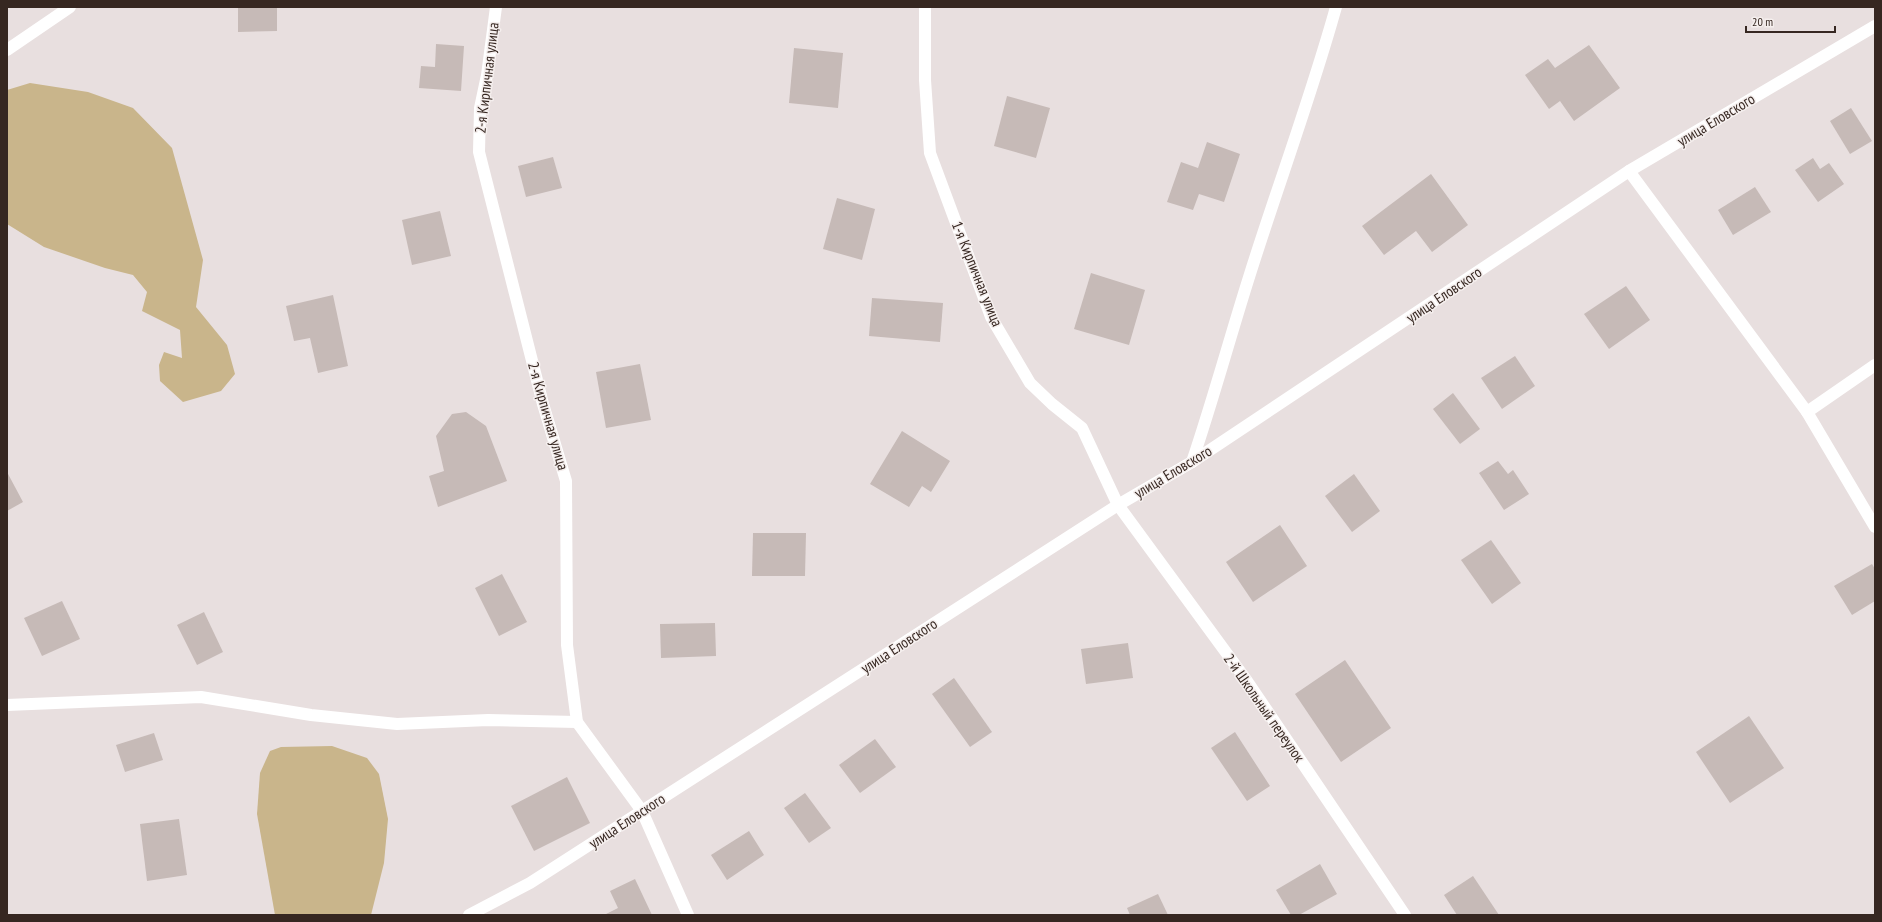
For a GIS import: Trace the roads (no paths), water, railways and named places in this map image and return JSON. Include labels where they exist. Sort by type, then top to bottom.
[{"type":"street","points":[[7,50],[70,7]]},
{"type":"street","name":"2-я Кирпичная улица","points":[[496,7],[487,75],[480,108],[479,152],[543,404],[566,481],[567,645],[577,722],[642,811],[688,915]]},
{"type":"street","name":"1-я Кирпичная улица","points":[[925,7],[925,80],[930,153],[991,317],[1030,383],[1052,404],[1082,428],[1118,505]]},
{"type":"street","points":[[1192,462],[1250,274],[1319,69],[1336,7]]},
{"type":"street","name":"улица Еловского","points":[[469,915],[530,883],[1118,505],[1192,462],[1629,171],[1875,26]]},
{"type":"street","points":[[1629,171],[1807,412],[1875,527]]},
{"type":"street","points":[[1807,412],[1875,365]]},
{"type":"street","name":"2-й Школьный переулок","points":[[1118,505],[1247,681],[1405,915]]},
{"type":"street","points":[[7,705],[201,697],[311,716],[397,724],[488,720],[577,722]]}]
